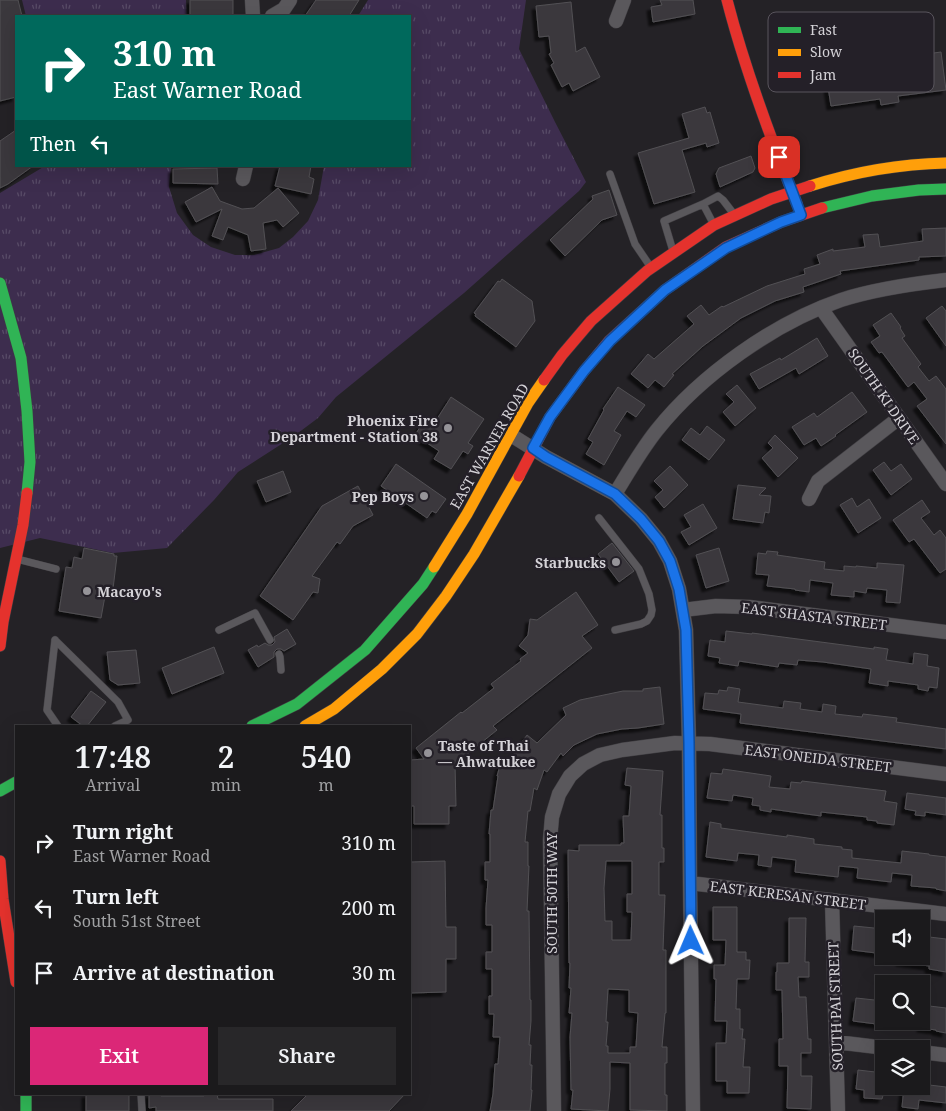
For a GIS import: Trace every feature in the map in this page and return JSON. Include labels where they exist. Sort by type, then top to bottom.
[{"type":"main road","points":[[727,0],[737,40],[752,86],[801,215]]},
{"type":"main road","name":"EAST WARNER ROAD","points":[[307,725],[334,709],[382,669],[417,634],[446,596],[450,567],[467,514],[528,403],[562,355],[591,322],[652,268],[714,225],[772,199],[813,185],[864,172],[915,164],[946,163]]},
{"type":"main road","name":"EAST WARNER ROAD","points":[[254,725],[297,704],[365,650],[423,584],[474,554],[523,469],[550,417],[584,371],[610,341],[665,290],[726,248],[781,222],[821,208],[872,196],[946,188]]},
{"type":"main road","points":[[0,283],[21,358],[30,462],[23,525],[0,646]]},
{"type":"main road","points":[[3,793],[15,783]]},
{"type":"main road","points":[[0,861],[3,899],[15,976]]},
{"type":"main road","points":[[26,1095],[26,1111]]},
{"type":"street","points":[[252,0],[253,15]]},
{"type":"street","points":[[274,15],[284,9],[290,0]]},
{"type":"street","points":[[616,21],[624,0]]},
{"type":"street","points":[[615,494],[657,430],[680,404],[741,352],[776,329],[821,308],[868,292],[946,280]]},
{"type":"street","name":"SOUTH KI DRIVE","points":[[821,308],[946,484]]},
{"type":"street","points":[[808,499],[818,481],[899,418]]},
{"type":"street","points":[[511,434],[546,457],[615,494],[641,519],[659,541],[670,561],[679,589],[686,630],[693,1111]]},
{"type":"street","name":"EAST SHASTA STREET","points":[[683,610],[716,606],[749,607],[946,632]]},
{"type":"street","name":"EAST ONEIDA STREET","points":[[689,743],[710,744],[946,774]]},
{"type":"street","name":"SOUTH 50TH WAY","points":[[554,1111],[550,840],[552,817],[559,794],[570,776],[582,764],[600,755],[622,750],[689,743]]},
{"type":"street","name":"EAST KERESAN STREET","points":[[690,882],[946,914]]},
{"type":"street","name":"SOUTH PAI STREET","points":[[832,900],[838,1111]]},
{"type":"street","points":[[836,1042],[875,1047]]},
{"type":"street","points":[[930,1053],[946,1055]]},
{"type":"lane","points":[[610,174],[635,244],[652,268]]},
{"type":"lane","points":[[674,253],[664,221],[718,196],[735,216]]},
{"type":"lane","points":[[703,204],[714,225]]},
{"type":"lane","points":[[598,518],[639,569],[649,594],[652,610],[652,615],[647,621],[615,630]]},
{"type":"lane","points":[[17,559],[56,569]]},
{"type":"lane","points":[[219,630],[255,613],[270,640]]},
{"type":"lane","points":[[57,725],[47,710],[55,640],[118,702],[128,720],[117,725]]},
{"type":"lane","points":[[279,654],[281,670]]},
{"type":"lane","points":[[141,1095],[142,1111]]},
{"type":"green space","points":[[22,0],[186,0],[187,15],[26,15]]},
{"type":"green space","points":[[368,0],[526,0],[519,49],[586,182],[579,191],[464,293],[336,397],[318,418],[238,472],[214,500],[167,548],[113,553],[40,538],[0,548],[0,193],[43,167],[171,167],[169,187],[177,213],[193,235],[211,247],[235,255],[254,255],[279,248],[308,221],[318,200],[324,167],[411,167],[411,15],[359,15]]},
{"type":"building","points":[[0,0],[18,0],[22,15],[15,15],[15,97],[0,101]]},
{"type":"building","points":[[190,0],[233,0],[233,15],[190,15]]},
{"type":"building","points":[[316,0],[359,0],[350,15],[306,15]]},
{"type":"building","points":[[660,0],[693,0],[695,14],[653,22],[651,7],[662,5]]},
{"type":"building","points":[[571,2],[576,52],[585,47],[600,77],[573,91],[569,83],[562,87],[551,65],[554,63],[549,54],[551,53],[549,36],[539,37],[536,6]]},
{"type":"building","points":[[941,52],[946,90],[934,92],[934,53]]},
{"type":"building","points":[[829,92],[930,92],[898,96],[899,102],[881,105],[880,99],[831,106]]},
{"type":"building","points":[[705,107],[707,113],[710,112],[719,143],[707,147],[706,143],[682,150],[695,192],[654,204],[638,153],[689,138],[682,114]]},
{"type":"building","points":[[15,131],[15,167],[32,167],[0,188],[0,141]]},
{"type":"building","points":[[751,156],[755,168],[753,172],[720,187],[716,174],[719,168]]},
{"type":"building","points":[[280,167],[311,167],[309,177],[314,179],[311,194],[275,186]]},
{"type":"building","points":[[217,168],[218,184],[173,183],[173,169]]},
{"type":"building","points":[[212,187],[220,201],[242,209],[254,208],[278,188],[299,213],[283,227],[277,220],[263,223],[266,249],[251,251],[248,235],[228,227],[223,240],[212,236],[222,209],[196,222],[185,202]]},
{"type":"building","points":[[609,190],[617,215],[602,220],[565,256],[550,240],[593,199],[592,196]]},
{"type":"building","points":[[946,228],[946,256],[919,257],[919,260],[840,271],[841,274],[803,287],[804,292],[775,301],[741,318],[703,346],[672,374],[674,375],[664,387],[655,380],[648,388],[631,374],[648,354],[654,359],[694,324],[687,316],[701,305],[709,315],[722,306],[767,286],[805,274],[804,269],[820,264],[817,255],[833,249],[833,251],[865,247],[863,235],[878,234],[880,247],[923,241],[922,229]]},
{"type":"building","points":[[502,279],[532,301],[535,321],[516,347],[475,316],[476,314],[474,313],[498,281],[500,282]]},
{"type":"building","points":[[942,306],[946,311],[946,346],[926,318]]},
{"type":"building","points":[[891,313],[905,336],[902,338],[921,364],[918,367],[929,381],[936,376],[946,389],[946,444],[917,406],[927,399],[914,382],[908,387],[882,352],[879,353],[871,342],[880,336],[873,325]]},
{"type":"building","points":[[817,338],[828,356],[799,374],[796,368],[759,389],[750,374],[780,358],[781,360]]},
{"type":"building","points":[[737,385],[756,408],[735,426],[723,412],[734,402],[726,394]]},
{"type":"building","points":[[618,387],[645,405],[636,417],[627,411],[614,431],[621,435],[604,465],[586,454],[593,442],[588,439],[603,409]]},
{"type":"building","points":[[852,392],[867,412],[821,446],[816,438],[804,445],[792,427],[814,413],[817,417]]},
{"type":"building","name":"Phoenix Fire Department - Station 38","points":[[451,397],[484,419],[468,443],[473,446],[468,454],[463,451],[451,469],[434,459],[439,451],[415,435],[427,416],[435,422]]},
{"type":"building","points":[[707,426],[725,440],[709,460],[682,440],[691,428],[700,435]]},
{"type":"building","points":[[775,435],[798,458],[778,477],[762,458],[773,448],[768,443]]},
{"type":"building","points":[[884,462],[891,471],[901,464],[912,479],[891,495],[873,470]]},
{"type":"building","points":[[396,464],[446,499],[436,513],[432,511],[427,518],[381,486]]},
{"type":"building","points":[[670,466],[688,485],[664,508],[655,497],[663,490],[654,481]]},
{"type":"building","points":[[283,471],[291,492],[266,502],[257,481]]},
{"type":"building","points":[[738,485],[766,488],[759,495],[771,496],[769,513],[765,512],[763,523],[733,519]]},
{"type":"building","points":[[358,486],[373,515],[353,526],[340,544],[337,542],[312,576],[320,579],[318,593],[313,592],[293,620],[260,596],[322,506]]},
{"type":"building","points":[[852,498],[857,507],[869,499],[881,518],[858,533],[840,505]]},
{"type":"building","points":[[922,500],[930,512],[921,518],[934,535],[940,530],[946,538],[946,569],[940,573],[914,539],[909,542],[893,520]]},
{"type":"building","points":[[703,504],[717,528],[689,545],[681,532],[691,527],[684,515]]},
{"type":"building","name":"Starbucks","points":[[612,543],[634,571],[619,582],[598,554]]},
{"type":"building","points":[[84,548],[117,556],[113,589],[105,596],[101,618],[59,611],[66,567],[72,568],[74,557],[82,559]]},
{"type":"building","points":[[719,548],[729,581],[706,588],[696,555]]},
{"type":"building","points":[[767,551],[778,552],[777,555],[825,562],[824,569],[844,571],[844,566],[877,568],[877,563],[904,565],[900,603],[886,602],[887,590],[867,588],[866,593],[854,591],[854,597],[831,595],[833,583],[810,580],[809,592],[767,586],[769,575],[756,574],[758,553],[766,554]]},
{"type":"building","points":[[576,592],[598,625],[582,636],[592,648],[493,726],[497,730],[455,764],[456,806],[449,806],[449,824],[414,824],[414,806],[411,806],[411,760],[424,759],[416,748],[494,688],[491,684],[521,661],[520,659],[528,653],[519,646],[528,635],[530,619],[537,620]]},
{"type":"building","points":[[287,629],[296,644],[284,651],[277,649],[274,652],[274,657],[258,667],[248,650],[265,643],[272,645],[275,642],[274,637]]},
{"type":"building","points":[[726,631],[874,649],[874,647],[888,649],[886,660],[913,664],[914,653],[928,655],[927,666],[939,668],[937,688],[929,687],[928,691],[918,689],[918,685],[888,681],[888,686],[869,683],[871,669],[823,662],[798,660],[797,665],[779,663],[778,667],[739,661],[738,666],[719,663],[720,658],[708,656],[710,640],[725,642]]},
{"type":"building","points":[[214,647],[224,673],[172,694],[162,668]]},
{"type":"building","points":[[136,650],[140,683],[118,685],[110,680],[107,652]]},
{"type":"building","points":[[660,687],[664,724],[597,734],[574,745],[563,756],[561,753],[547,772],[544,770],[537,790],[534,788],[530,811],[528,811],[525,842],[528,842],[529,866],[527,911],[529,911],[531,1021],[529,1045],[531,1045],[530,1065],[532,1065],[530,1111],[490,1111],[495,1064],[498,1064],[500,1037],[493,1037],[494,1014],[489,1014],[489,996],[492,996],[492,969],[486,969],[486,952],[492,952],[492,925],[486,925],[488,880],[485,880],[485,862],[490,862],[489,834],[491,810],[493,810],[497,776],[502,759],[509,761],[527,735],[537,743],[566,715],[563,708],[580,700],[623,691],[643,691],[643,689]]},
{"type":"building","points":[[728,687],[740,689],[738,702],[783,708],[784,701],[801,703],[800,709],[822,712],[823,704],[836,706],[835,714],[862,717],[863,714],[897,718],[896,722],[946,729],[946,749],[740,723],[741,714],[703,709],[705,693],[718,694],[719,690],[727,691]]},
{"type":"building","points":[[91,691],[106,702],[88,725],[82,725],[71,717]]},
{"type":"building","points":[[627,768],[663,771],[660,815],[662,815],[664,862],[659,862],[659,895],[665,895],[663,950],[666,950],[666,1013],[662,1047],[667,1047],[665,1095],[667,1095],[667,1111],[630,1110],[630,1063],[610,1062],[608,1111],[571,1109],[573,1090],[571,1090],[570,1037],[572,1013],[569,1013],[571,988],[569,988],[568,850],[579,851],[579,845],[621,845],[621,843],[624,843],[623,816],[629,816],[631,786],[625,785]],"holes":[[[606,861],[632,861],[632,894],[627,894],[627,912],[632,912],[631,940],[612,940],[612,921],[605,921],[604,888]],[[608,989],[629,990],[629,1012],[638,1013],[636,1047],[630,1047],[630,1053],[608,1053],[608,1046],[606,1046]]]},
{"type":"building","points":[[723,769],[771,776],[769,787],[790,789],[791,782],[801,783],[802,781],[886,791],[884,801],[897,803],[894,825],[877,823],[877,821],[867,820],[867,817],[821,812],[821,816],[771,809],[771,812],[760,810],[760,806],[752,805],[753,798],[733,795],[732,801],[707,798],[711,773],[722,774]]},
{"type":"building","points":[[907,793],[946,798],[946,815],[925,812],[925,816],[915,815],[916,811],[905,809]]},
{"type":"building","points":[[710,822],[721,824],[721,828],[814,839],[814,844],[852,850],[852,858],[901,863],[902,851],[946,857],[946,891],[936,888],[911,886],[912,875],[892,873],[891,882],[857,878],[858,868],[839,866],[838,877],[795,872],[796,860],[772,857],[771,867],[758,865],[759,855],[738,853],[737,861],[706,857]]},
{"type":"building","points":[[445,861],[446,927],[456,927],[456,959],[446,959],[446,992],[411,993],[411,862]]},
{"type":"building","points":[[713,907],[737,907],[737,952],[746,952],[746,960],[750,960],[749,979],[737,979],[736,1009],[740,1009],[740,1029],[743,1029],[742,1039],[745,1039],[743,1067],[750,1067],[749,1093],[727,1093],[727,1081],[716,1081],[716,1043],[726,1043],[727,1021],[715,1021],[716,979],[714,979],[714,965],[725,965],[726,940],[713,940]]},
{"type":"building","points":[[789,918],[806,918],[805,962],[809,962],[809,977],[798,977],[799,997],[806,997],[808,1039],[811,1039],[811,1053],[801,1053],[801,1076],[812,1076],[811,1109],[787,1108],[788,1066],[779,1066],[779,1039],[783,1039],[782,990],[776,990],[776,972],[777,963],[789,963]]},
{"type":"building","points":[[854,926],[875,928],[875,953],[852,950]]},
{"type":"building","points":[[930,937],[946,939],[946,972],[929,969],[929,966],[922,965],[930,965]]},
{"type":"building","points":[[856,998],[875,1000],[875,1024],[853,1021]]},
{"type":"building","points":[[930,1006],[946,1008],[946,1033],[930,1029]]},
{"type":"building","points":[[858,1070],[875,1072],[875,1095],[883,1095],[882,1099],[864,1098],[864,1090],[856,1089]]},
{"type":"building","points":[[930,1085],[946,1087],[946,1103],[919,1100],[918,1109],[902,1107],[903,1095],[930,1095]]},
{"type":"building","points":[[86,1095],[129,1095],[129,1111],[86,1111]]},
{"type":"building","points":[[149,1095],[217,1095],[218,1099],[273,1099],[273,1111],[156,1111],[156,1107],[149,1108]]},
{"type":"building","points":[[307,1095],[404,1095],[389,1111],[291,1111]]},
{"type":"traffic: fast","points":[[822,208],[872,196],[919,190],[946,189]]},
{"type":"traffic: fast","points":[[0,283],[21,358],[30,462],[27,493]]},
{"type":"traffic: fast","points":[[254,725],[297,704],[365,650],[423,584],[434,567]]},
{"type":"traffic: fast","points":[[0,791],[15,783]]},
{"type":"traffic: fast","points":[[26,1095],[26,1111]]},
{"type":"traffic: slow","points":[[810,186],[877,170],[946,163]]},
{"type":"traffic: slow","points":[[434,567],[467,514],[528,403],[544,380]]},
{"type":"traffic: slow","points":[[307,725],[334,709],[382,669],[417,634],[446,596],[474,554],[519,476]]},
{"type":"traffic: jam","points":[[727,0],[759,103],[797,204]]},
{"type":"traffic: jam","points":[[544,380],[591,321],[647,271],[714,225],[771,199],[810,186]]},
{"type":"traffic: jam","points":[[519,476],[550,417],[584,371],[609,341],[665,290],[726,247],[781,222],[822,208]]},
{"type":"traffic: jam","points":[[0,646],[3,622],[23,525],[27,493]]},
{"type":"traffic: jam","points":[[0,861],[3,899],[15,976]]},
{"type":"place","name":"Phoenix Fire Department - Station 38","points":[[448,428]]},
{"type":"place","name":"Pep Boys","points":[[424,496]]},
{"type":"place","name":"Starbucks","points":[[616,562]]},
{"type":"place","name":"Macayo's","points":[[87,591]]},
{"type":"place","name":"Taste of Thai — Ahwatukee","points":[[428,753]]},
{"type":"route","points":[[691,941],[686,630],[679,589],[670,561],[659,541],[641,519],[615,494],[533,448],[550,417],[584,371],[610,341],[665,290],[726,248],[781,222],[801,215],[779,157]]}]
